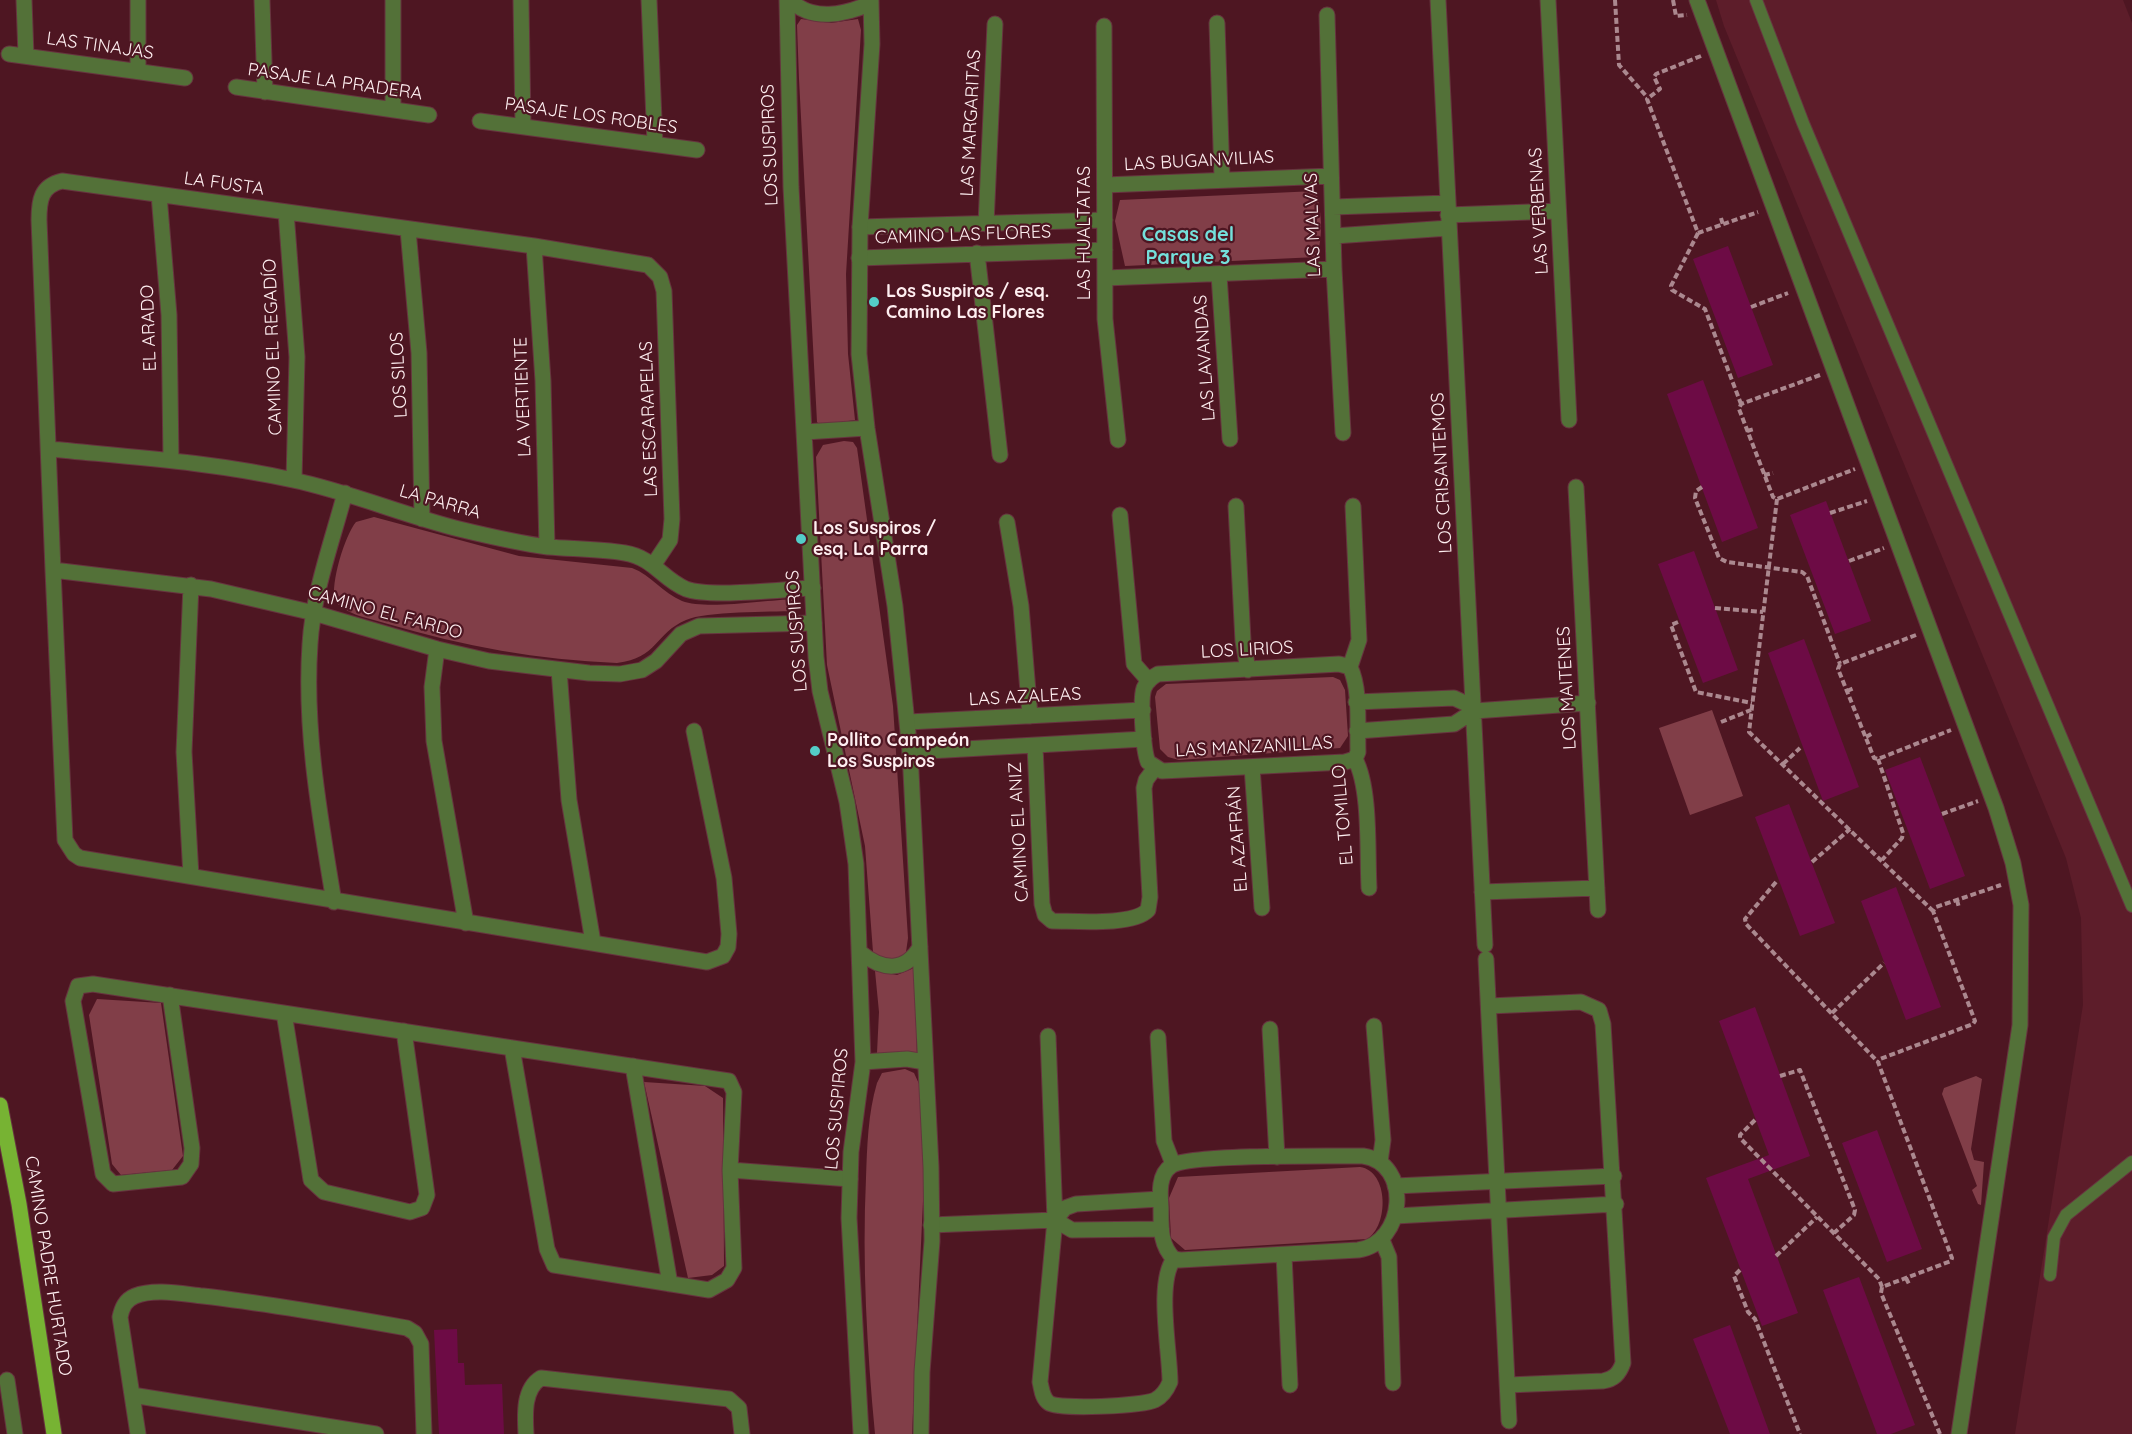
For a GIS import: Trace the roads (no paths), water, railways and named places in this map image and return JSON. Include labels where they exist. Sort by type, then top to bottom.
[{"type":"main road","name":"CAMINO PADRE HURTADO","points":[[0,1105],[20,1203],[54,1434]]},
{"type":"street","points":[[24,0],[26,56]]},
{"type":"street","points":[[138,0],[138,71]]},
{"type":"street","points":[[262,0],[265,92]]},
{"type":"street","points":[[393,0],[393,110]]},
{"type":"street","points":[[520,0],[523,126]]},
{"type":"street","points":[[649,0],[655,144]]},
{"type":"street","points":[[788,0],[804,10],[820,14],[848,12],[871,2],[871,51],[859,258],[860,354],[867,428],[895,606],[910,752],[931,1224],[921,1434]]},
{"type":"street","name":"LOS SUSPIROS","points":[[788,0],[791,176],[814,623],[820,691],[852,825],[861,952],[863,1062],[849,1179],[849,1218],[861,1434]]},
{"type":"street","name":"LOS CRISANTEMOS","points":[[1438,0],[1509,1421]]},
{"type":"street","name":"LAS VERBENAS","points":[[1548,0],[1569,420]]},
{"type":"street","points":[[1697,0],[1996,808],[2018,885],[2022,928],[2020,1024],[1959,1434]]},
{"type":"street","name":"LAS MALVAS","points":[[1327,15],[1334,269],[1343,433]]},
{"type":"street","points":[[1217,23],[1222,179]]},
{"type":"street","name":"LAS MARGARITAS","points":[[986,224],[995,24]]},
{"type":"street","name":"LAS HUALTATAS","points":[[1104,26],[1105,319],[1118,440]]},
{"type":"street","name":"LAS TINAJAS","points":[[9,54],[185,78]]},
{"type":"street","name":"PASAJE LA PRADERA","points":[[236,87],[429,115]]},
{"type":"street","name":"PASAJE LOS ROBLES","points":[[480,121],[697,150]]},
{"type":"street","name":"LAS BUGANVILIAS","points":[[1105,186],[1222,179],[1331,176]]},
{"type":"street","name":"LA FUSTA","points":[[50,449],[39,207],[43,192],[48,186],[62,181],[641,262],[656,270]]},
{"type":"street","name":"EL ARADO","points":[[159,195],[170,315],[171,460]]},
{"type":"street","points":[[1333,207],[1448,215],[1558,212]]},
{"type":"street","name":"CAMINO EL REGADÍO","points":[[286,212],[297,357],[294,480]]},
{"type":"street","points":[[1334,236],[1448,215]]},
{"type":"street","name":"CAMINO LAS FLORES","points":[[860,227],[1105,220]]},
{"type":"street","name":"LOS SILOS","points":[[408,230],[418,353],[422,519]]},
{"type":"street","name":"LA VERTIENTE","points":[[534,246],[544,391],[547,547]]},
{"type":"street","name":"CAMINO LAS FLORES","points":[[859,258],[1105,250]]},
{"type":"street","points":[[977,253],[1000,455]]},
{"type":"street","points":[[1105,278],[1334,269]]},
{"type":"street","name":"LAS ESCARAPELAS","points":[[654,564],[670,540],[672,519],[664,291],[656,270]]},
{"type":"street","name":"LAS LAVANDAS","points":[[1219,275],[1230,439]]},
{"type":"street","points":[[805,432],[867,428]]},
{"type":"street","points":[[50,449],[65,840],[74,854],[80,858],[334,902],[707,962],[723,956],[728,947],[729,934],[724,878],[694,730]]},
{"type":"street","name":"LA PARRA","points":[[50,449],[171,460],[294,480],[345,493],[422,519],[547,547],[625,553],[654,564],[676,584],[698,592],[813,588]]},
{"type":"street","name":"LOS MAITENES","points":[[1576,486],[1598,910]]},
{"type":"street","points":[[334,902],[319,810],[310,714],[310,642],[314,613],[345,493]]},
{"type":"street","points":[[1236,506],[1243,641],[1248,670]]},
{"type":"street","points":[[1350,667],[1359,640],[1353,506]]},
{"type":"street","points":[[1120,515],[1134,664],[1149,681],[1143,692],[1146,758],[1155,768]]},
{"type":"street","points":[[1007,522],[1021,606],[1030,716]]},
{"type":"street","name":"CAMINO EL FARDO","points":[[53,570],[191,585],[314,613],[437,649],[489,660],[559,670],[620,674],[642,670],[650,666],[681,634],[699,626],[814,623]]},
{"type":"street","points":[[191,585],[184,752],[191,876]]},
{"type":"street","points":[[437,649],[432,687],[434,741],[466,923]]},
{"type":"street","name":"LOS LIRIOS","points":[[1149,681],[1163,673],[1339,664],[1350,667]]},
{"type":"street","name":"EL TOMILLO","points":[[1350,667],[1354,675],[1356,702],[1358,752],[1355,759],[1361,770],[1364,790],[1369,888]]},
{"type":"street","points":[[559,670],[568,800],[593,942]]},
{"type":"street","points":[[1356,702],[1455,698],[1467,704],[1474,711]]},
{"type":"street","points":[[1357,731],[1454,724],[1474,711],[1588,703]]},
{"type":"street","name":"LAS AZALEAS","points":[[908,722],[1143,710]]},
{"type":"street","points":[[910,752],[1144,739]]},
{"type":"street","name":"CAMINO EL ANIZ","points":[[1035,746],[1045,915],[1052,921],[1127,920],[1140,916],[1148,910],[1150,897],[1144,788],[1146,780],[1155,768]]},
{"type":"street","name":"LAS MANZANILLAS","points":[[1155,768],[1167,771],[1346,762],[1355,759]]},
{"type":"street","name":"EL AZAFRÁN","points":[[1252,767],[1262,908]]},
{"type":"street","points":[[1482,892],[1597,888]]},
{"type":"street","points":[[861,952],[875,964],[894,967],[910,961],[920,947]]},
{"type":"street","points":[[170,995],[192,1148],[190,1164],[182,1177],[113,1184],[104,1174],[101,1162],[74,1001],[78,986],[93,984],[170,995],[729,1081],[734,1092],[730,1170],[734,1268],[727,1280],[709,1290],[554,1265],[547,1249],[512,1048]]},
{"type":"street","points":[[1489,1006],[1581,1002],[1599,1010],[1603,1024],[1616,1204],[1623,1363],[1620,1371],[1610,1379],[1603,1381],[1508,1385]]},
{"type":"street","points":[[284,1013],[311,1180],[324,1192],[410,1212],[422,1208],[427,1195],[404,1031]]},
{"type":"street","points":[[1374,1026],[1383,1140],[1380,1162]]},
{"type":"street","points":[[1270,1029],[1277,1157]]},
{"type":"street","points":[[1048,1036],[1055,1220],[1040,1382],[1045,1399],[1054,1406],[1150,1402],[1167,1389],[1170,1370],[1166,1284],[1170,1265],[1174,1259]]},
{"type":"street","points":[[1158,1037],[1164,1141],[1173,1164]]},
{"type":"street","points":[[863,1062],[907,1059],[925,1062]]},
{"type":"street","points":[[633,1066],[670,1284]]},
{"type":"street","points":[[1363,1156],[1380,1162],[1389,1172],[1395,1186],[1395,1216],[1392,1226],[1382,1240],[1369,1249],[1174,1259],[1165,1248],[1161,1229],[1160,1199],[1161,1181],[1165,1171],[1173,1164],[1188,1161],[1277,1157],[1363,1156]]},
{"type":"street","points":[[730,1170],[849,1179]]},
{"type":"street","points":[[1395,1186],[1614,1176]]},
{"type":"street","points":[[1055,1220],[1065,1208],[1076,1204],[1160,1199]]},
{"type":"street","points":[[1395,1216],[1616,1204]]},
{"type":"street","points":[[931,1224],[1055,1220],[1072,1230],[1161,1229]]},
{"type":"street","points":[[1382,1240],[1389,1257],[1393,1383]]},
{"type":"street","points":[[1284,1255],[1290,1385]]},
{"type":"street","points":[[138,1434],[120,1317],[122,1307],[129,1299],[147,1294],[180,1294],[246,1301],[407,1328],[415,1333],[421,1344],[424,1434]]},
{"type":"street","points":[[526,1434],[526,1408],[531,1388],[541,1378],[552,1378],[600,1386],[729,1399],[740,1408],[742,1434]]},
{"type":"street","points":[[7,1380],[15,1434]]},
{"type":"street","points":[[132,1395],[376,1434]]},
{"type":"lane","points":[[1756,0],[1795,103],[2132,906]]},
{"type":"lane","points":[[2050,1275],[2055,1237],[2066,1215],[2132,1162]]},
{"type":"place","name":"Los Suspiros / esq. Camino Las Flores","points":[[874,302]]},
{"type":"place","name":"Los Suspiros / esq. La Parra","points":[[801,539]]},
{"type":"place","name":"Pollito Campeón Los Suspiros","points":[[815,751]]},
{"type":"district","name":"Casas del Parque 3","points":[[1188,246]]}]
